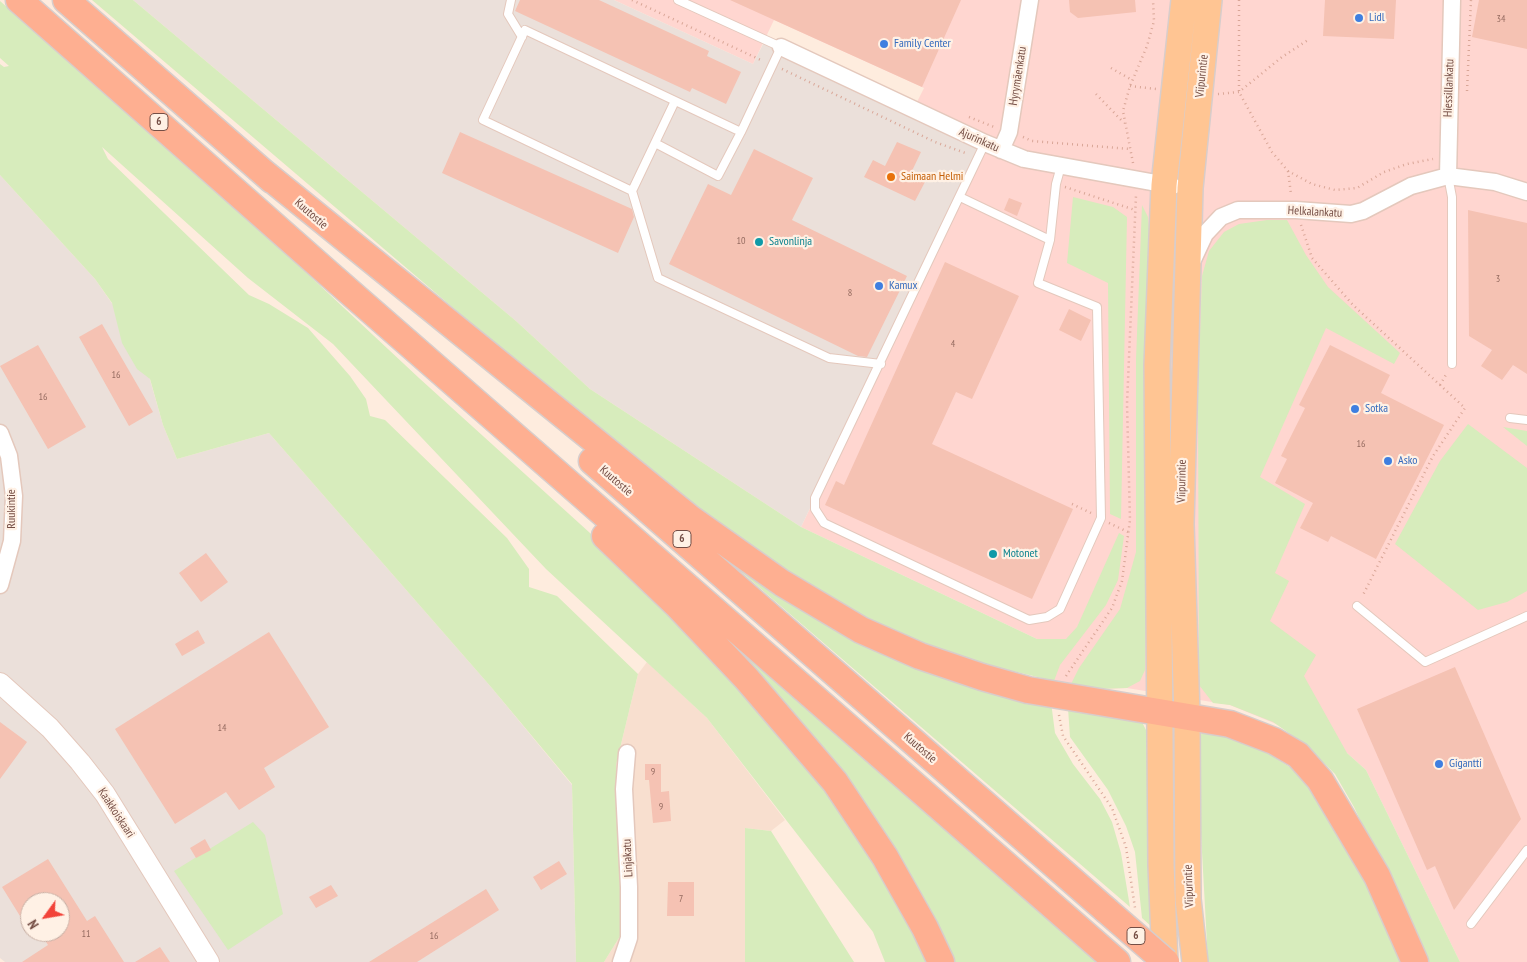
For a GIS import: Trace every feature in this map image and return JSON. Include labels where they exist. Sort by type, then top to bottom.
[{"type":"highway","name":"6","points":[[19,0],[329,274],[1114,959]]},
{"type":"highway","name":"Kuutostie","points":[[66,0],[1166,962]]},
{"type":"highway","points":[[258,168],[690,518],[782,583],[862,630],[928,659],[1028,690],[1158,710],[1230,724],[1274,741],[1298,755],[1320,780],[1377,876],[1416,962]]},
{"type":"highway","points":[[329,274],[677,605],[746,678],[835,782],[885,857],[925,928],[941,962]]},
{"type":"main road","name":"Viipurintie","points":[[1166,962],[1161,865],[1158,710],[1156,366],[1164,185],[1184,0]]},
{"type":"main road","name":"Viipurintie","points":[[1195,962],[1188,899],[1187,716],[1181,524],[1190,188],[1209,0]]},
{"type":"street","name":"Hyrymäenkatu","points":[[1001,150],[1009,132],[1030,0]]},
{"type":"street","name":"Hiessillankatu","points":[[1448,176],[1452,0]]},
{"type":"street","name":"Ajurinkatu","points":[[781,48],[985,143],[1024,159],[1136,178],[1164,185],[1190,188]]},
{"type":"street","name":"Helkalankatu","points":[[1187,274],[1205,234],[1221,218],[1238,210],[1296,210],[1351,214],[1363,211],[1411,186],[1448,176],[1495,182],[1527,192]]},
{"type":"street","name":"Ruukintie","points":[[0,432],[9,456],[14,496],[12,541],[0,585]]},
{"type":"street","name":"Kaakkoiskaari","points":[[0,683],[50,728],[105,794],[209,962]]},
{"type":"street","name":"Linjakatu","points":[[621,962],[629,938],[629,887],[624,789],[627,753]]},
{"type":"lane","points":[[511,0],[508,14],[522,37]]},
{"type":"lane","points":[[655,143],[718,176],[781,48],[678,0]]},
{"type":"lane","points":[[632,191],[483,120],[525,30],[740,132]]},
{"type":"lane","points":[[675,101],[632,191],[658,278],[829,358],[881,364]]},
{"type":"lane","points":[[985,143],[881,364],[815,498],[814,509],[824,523],[1029,620],[1047,617],[1060,610],[1102,518],[1097,307],[1038,284],[1050,240],[1056,184],[1061,166]]},
{"type":"lane","points":[[1448,176],[1452,197],[1452,364]]},
{"type":"lane","points":[[960,198],[1050,240]]},
{"type":"lane","points":[[1510,418],[1527,420]]},
{"type":"lane","points":[[1358,606],[1425,662],[1527,616]]},
{"type":"lane","points":[[1471,924],[1527,850]]},
{"type":"path","points":[[1064,679],[1112,608],[1122,581],[1130,520],[1127,404],[1136,178],[1123,111],[1132,80],[1154,21],[1153,0]]},
{"type":"path","points":[[1238,0],[1239,92],[1272,152],[1288,171],[1312,184],[1335,190],[1357,188],[1384,172],[1407,164],[1438,158],[1447,159]]},
{"type":"path","points":[[1467,93],[1471,0]]},
{"type":"path","points":[[1212,94],[1239,92],[1282,57],[1308,40]]},
{"type":"path","points":[[1111,68],[1132,80]]},
{"type":"path","points":[[1130,86],[1156,89]]},
{"type":"path","points":[[1096,94],[1125,124]]},
{"type":"path","points":[[961,113],[1032,141],[1130,149]]},
{"type":"path","points":[[1288,171],[1296,210],[1312,258],[1353,305],[1465,408],[1433,456],[1358,606]]},
{"type":"path","points":[[1058,710],[1063,736],[1112,808],[1126,847],[1135,909]]},
{"type":"shaded area","points":[[133,0],[614,0],[753,64],[765,40],[985,143],[801,527],[590,389],[516,321]]},
{"type":"shaded area","points":[[614,0],[1527,0],[1527,962],[1460,962],[1366,770],[1347,753],[1230,705],[1127,688],[1099,689],[1054,681],[1037,639],[801,527],[815,498],[913,110],[924,88],[774,20],[753,64]]},
{"type":"shaded area","points":[[0,175],[95,279],[120,315],[144,359],[163,425],[177,459],[269,433],[491,687],[572,785],[576,962],[5,962],[0,958]]},
{"type":"shaded area","points":[[647,662],[707,718],[785,820],[771,831],[745,828],[807,962],[604,962],[622,933],[616,765],[638,674]]},
{"type":"green space","points":[[92,0],[133,0],[516,321],[590,389],[801,527],[1037,639],[1066,639],[1077,627],[1119,533],[1124,536],[1118,580],[1106,605],[1060,665],[1054,681],[959,658],[888,631],[836,602],[750,548],[620,450]]},
{"type":"green space","points":[[0,1],[267,236],[419,378],[590,533],[706,652],[837,803],[882,870],[928,962],[885,962],[873,932],[707,718],[546,569],[333,344],[248,278],[102,147],[108,159],[249,295],[269,304],[308,328],[350,376],[366,399],[370,416],[385,420],[507,538],[529,569],[529,587],[557,596],[638,674],[616,765],[622,933],[604,962],[576,962],[572,784],[491,687],[269,433],[177,459],[163,425],[150,379],[137,369],[122,343],[112,303],[95,279],[0,175],[0,64],[4,67],[9,66],[0,58]]},
{"type":"green space","points":[[1073,197],[1113,207],[1127,217],[1121,519],[1110,514],[1108,283],[1067,263]]},
{"type":"green space","points":[[1142,205],[1148,217],[1150,240],[1145,670],[1140,681],[1127,688],[1099,689],[1071,684],[1079,668],[1120,609],[1136,552],[1136,359]]},
{"type":"green space","points":[[1267,220],[1287,220],[1306,255],[1328,287],[1400,353],[1394,364],[1326,328],[1260,477],[1305,504],[1275,573],[1289,581],[1270,621],[1316,655],[1304,676],[1347,753],[1366,770],[1460,962],[1428,962],[1354,807],[1335,774],[1306,745],[1273,722],[1230,705],[1213,703],[1199,685],[1198,395],[1202,276],[1209,251],[1224,232],[1239,224]]},
{"type":"green space","points":[[1468,424],[1527,468],[1527,591],[1507,602],[1478,610],[1395,544],[1440,461]]},
{"type":"green space","points":[[1503,427],[1527,431],[1527,446]]},
{"type":"green space","points":[[718,552],[768,585],[1051,702],[1055,733],[1073,764],[1100,799],[1112,822],[1121,853],[1130,907]]},
{"type":"green space","points":[[704,618],[1097,962],[953,962]]},
{"type":"green space","points":[[1068,708],[1129,716],[1143,724],[1146,730],[1152,927],[1142,918],[1135,852],[1126,826],[1108,790],[1070,737]]},
{"type":"green space","points":[[1204,730],[1245,739],[1293,769],[1316,793],[1363,871],[1406,962],[1208,962],[1196,742]]},
{"type":"green space","points":[[253,822],[265,835],[283,914],[228,950],[174,871]]},
{"type":"green space","points":[[745,828],[771,831],[854,962],[745,962]]},
{"type":"building","points":[[520,0],[599,0],[709,51],[707,56],[741,72],[726,104],[692,88],[690,92],[515,11]]},
{"type":"building","name":"Family Center","points":[[730,0],[961,0],[922,87]]},
{"type":"building","points":[[1069,0],[1135,0],[1136,12],[1078,18],[1070,12]]},
{"type":"building","name":"Lidl","points":[[1325,0],[1396,0],[1394,39],[1323,36]]},
{"type":"building","points":[[1479,0],[1527,0],[1527,49],[1472,37]]},
{"type":"building","points":[[460,132],[632,209],[634,217],[618,253],[442,173]]},
{"type":"building","points":[[897,142],[921,152],[911,173],[926,180],[915,201],[864,177],[873,160],[885,166]]},
{"type":"building","name":"Savonlinja","points":[[754,149],[813,178],[792,220],[907,276],[867,357],[858,356],[669,264],[708,184],[731,195]]},
{"type":"building","points":[[1009,198],[1022,203],[1017,216],[1004,210]]},
{"type":"building","points":[[1468,210],[1527,223],[1527,374],[1513,365],[1502,380],[1481,366],[1492,350],[1469,336]]},
{"type":"building","points":[[945,262],[1019,296],[972,399],[956,392],[932,444],[1073,509],[1032,599],[825,505],[836,481],[844,485]]},
{"type":"building","points":[[1069,309],[1091,320],[1081,341],[1059,330]]},
{"type":"building","points":[[102,324],[153,412],[129,426],[79,337]]},
{"type":"building","points":[[38,345],[86,427],[48,449],[0,366]]},
{"type":"building","points":[[1330,345],[1390,375],[1381,393],[1444,425],[1376,559],[1331,536],[1328,542],[1300,528],[1313,503],[1275,483],[1287,459],[1281,456],[1305,408],[1299,405]]},
{"type":"building","points":[[206,553],[228,582],[201,602],[179,573]]},
{"type":"building","points":[[198,630],[205,643],[182,656],[175,644]]},
{"type":"building","points":[[269,632],[329,727],[264,768],[275,787],[239,810],[226,792],[175,824],[115,729]]},
{"type":"building","name":"Gigantti","points":[[1455,667],[1521,819],[1454,910],[1435,866],[1427,870],[1357,709]]},
{"type":"building","points":[[0,722],[27,742],[0,779]]},
{"type":"building","points":[[645,764],[661,764],[661,792],[669,791],[671,821],[653,823],[649,780],[645,780]]},
{"type":"building","points":[[205,839],[211,850],[196,858],[190,848]]},
{"type":"building","points":[[48,859],[69,892],[20,892],[20,916],[2,887]]},
{"type":"building","points":[[559,861],[567,874],[541,890],[533,877]]},
{"type":"building","points":[[668,882],[694,882],[694,916],[667,916]]},
{"type":"building","points":[[331,885],[338,896],[316,908],[309,897]]},
{"type":"building","points":[[486,889],[499,910],[417,962],[369,962]]},
{"type":"building","points":[[70,894],[87,921],[95,916],[124,962],[22,962],[48,945],[46,942],[70,942]]},
{"type":"building","points":[[160,947],[170,962],[135,962]]},
{"type":"place","name":"Lidl","points":[[1359,18]]},
{"type":"place","name":"Family Center","points":[[884,44]]},
{"type":"place","name":"Saimaan Helmi","points":[[891,177]]},
{"type":"place","name":"Savonlinja","points":[[759,242]]},
{"type":"place","name":"Kamux","points":[[879,286]]},
{"type":"place","name":"Sotka","points":[[1355,409]]},
{"type":"place","name":"Asko","points":[[1388,461]]},
{"type":"place","name":"Motonet","points":[[993,554]]},
{"type":"place","name":"Gigantti","points":[[1439,764]]}]
